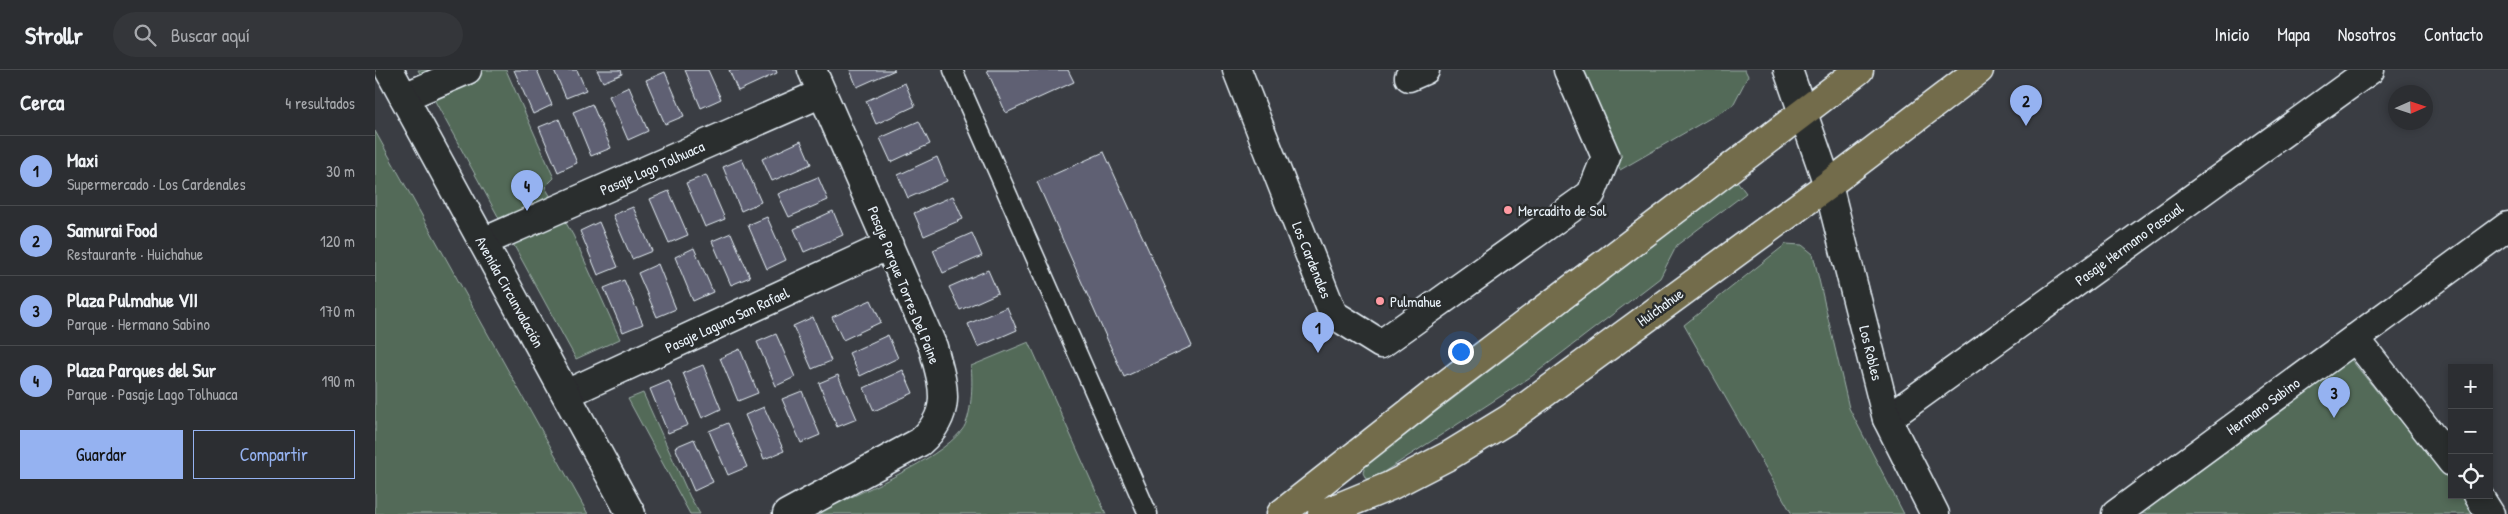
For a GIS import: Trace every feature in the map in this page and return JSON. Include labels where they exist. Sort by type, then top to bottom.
[{"type":"main road","points":[[1281,514],[1432,395],[1859,70]]},
{"type":"main road","name":"Huichahue","points":[[1322,514],[1390,486],[1450,455],[1509,419],[1828,185],[1979,70]]},
{"type":"street","name":"Avenida Circunvalación","points":[[389,70],[631,514]]},
{"type":"street","points":[[404,97],[467,70]]},
{"type":"street","name":"Los Cardenales","points":[[1237,70],[1333,314],[1381,344],[1591,194],[1606,157],[1568,70]]},
{"type":"street","name":"Los Robles","points":[[1788,70],[1804,111],[1828,185],[1887,419],[1935,514]]},
{"type":"street","name":"Pasaje Hermano Pascual","points":[[1887,419],[2370,70]]},
{"type":"street","name":"Pasaje Lago Tolhuaca","points":[[483,242],[817,81]]},
{"type":"street","name":"Pasaje Parque Torres Del Paine","points":[[787,514],[920,442],[936,425],[941,415],[944,400],[943,385],[933,347],[817,81]]},
{"type":"street","name":"Hermano Sabino","points":[[2116,514],[2508,226]]},
{"type":"street","name":"Pasaje Laguna San Rafael","points":[[566,394],[889,245]]},
{"type":"street","points":[[2355,338],[2448,457]]},
{"type":"street","points":[[2481,499],[2490,514]]},
{"type":"lane","points":[[953,70],[1148,514]]},
{"type":"green space","points":[[418,70],[506,70],[554,178],[545,187],[573,235],[620,339],[576,359]]},
{"type":"green space","points":[[1579,70],[1745,70],[1748,76],[1733,105],[1620,170]]},
{"type":"green space","points":[[375,131],[588,514],[375,514]]},
{"type":"green space","points":[[1737,181],[1746,193],[1677,245],[1660,278],[1532,376],[1373,479],[1366,479],[1363,473],[1365,466]]},
{"type":"green space","points":[[1786,244],[1802,245],[1813,254],[1849,408],[1904,514],[1792,514],[1684,325]]},
{"type":"green space","points":[[1029,342],[1106,514],[816,514],[915,465],[950,442],[962,430],[968,417],[972,390],[971,366]]},
{"type":"green space","points":[[2349,357],[2448,479],[2448,499],[2463,499],[2475,514],[2140,514]]},
{"type":"green space","points":[[643,393],[690,497],[700,514],[690,514],[628,399]]},
{"type":"building","points":[[514,70],[537,70],[552,105],[533,114]]},
{"type":"building","points":[[554,70],[577,70],[586,90],[566,98]]},
{"type":"building","points":[[597,70],[621,70],[622,74],[603,82]]},
{"type":"building","points":[[685,70],[708,70],[721,99],[701,108]]},
{"type":"building","points":[[729,70],[776,70],[777,73],[738,91]]},
{"type":"building","points":[[850,70],[895,70],[857,87]]},
{"type":"building","points":[[987,70],[1068,70],[1074,82],[1006,113]]},
{"type":"building","points":[[665,72],[684,116],[665,124],[646,80]]},
{"type":"building","points":[[905,83],[915,106],[876,124],[866,101]]},
{"type":"building","points":[[629,87],[648,131],[628,140],[609,96]]},
{"type":"building","points":[[592,104],[611,148],[591,156],[573,112]]},
{"type":"building","points":[[559,119],[577,163],[558,172],[539,127]]},
{"type":"building","points":[[919,121],[930,144],[891,162],[880,138]]},
{"type":"building","points":[[801,141],[811,164],[772,181],[762,159]]},
{"type":"building","points":[[1104,152],[1192,346],[1124,377],[1037,182]]},
{"type":"building","points":[[937,157],[947,181],[908,198],[898,175]]},
{"type":"building","points":[[742,159],[761,202],[741,211],[723,167]]},
{"type":"building","points":[[706,175],[725,219],[705,227],[686,183]]},
{"type":"building","points":[[818,177],[828,200],[789,217],[778,194]]},
{"type":"building","points":[[669,191],[688,235],[669,243],[650,199]]},
{"type":"building","points":[[953,196],[963,219],[924,236],[914,213]]},
{"type":"building","points":[[633,207],[652,251],[632,259],[613,215]]},
{"type":"building","points":[[833,211],[843,235],[804,252],[794,229]]},
{"type":"building","points":[[767,217],[786,260],[767,269],[748,225]]},
{"type":"building","points":[[599,222],[618,267],[598,275],[580,231]]},
{"type":"building","points":[[731,233],[750,277],[731,285],[712,241]]},
{"type":"building","points":[[972,233],[982,256],[943,273],[933,250]]},
{"type":"building","points":[[694,248],[713,292],[693,301],[675,257]]},
{"type":"building","points":[[658,264],[676,309],[657,317],[638,273]]},
{"type":"building","points":[[988,270],[998,293],[960,310],[949,287]]},
{"type":"building","points":[[624,280],[643,324],[623,332],[604,288]]},
{"type":"building","points":[[871,300],[881,322],[843,340],[832,317]]},
{"type":"building","points":[[1007,307],[1017,330],[978,347],[968,324]]},
{"type":"building","points":[[813,317],[831,361],[812,369],[793,326]]},
{"type":"building","points":[[776,334],[795,377],[776,386],[757,342]]},
{"type":"building","points":[[888,335],[898,358],[860,376],[849,353]]},
{"type":"building","points":[[740,349],[758,393],[738,401],[720,358]]},
{"type":"building","points":[[703,365],[721,409],[702,418],[683,373]]},
{"type":"building","points":[[903,370],[913,393],[874,411],[864,388]]},
{"type":"building","points":[[838,375],[857,419],[837,427],[819,383]]},
{"type":"building","points":[[669,381],[688,425],[668,433],[650,389]]},
{"type":"building","points":[[802,391],[820,435],[801,443],[782,399]]},
{"type":"building","points":[[764,407],[784,451],[764,459],[745,415]]},
{"type":"building","points":[[728,423],[747,467],[728,475],[709,431]]},
{"type":"building","points":[[694,439],[713,482],[694,491],[675,447]]},
{"type":"place","name":"Samurai Food","points":[[2026,126]]},
{"type":"place","name":"Mercadito de Sol","points":[[1508,210]]},
{"type":"place","name":"Plaza Parques del Sur","points":[[527,211]]},
{"type":"place","name":"Pulmahue","points":[[1380,301]]},
{"type":"place","name":"Maxi","points":[[1318,353]]},
{"type":"place","name":"Plaza Pulmahue VII","points":[[2334,418]]}]
